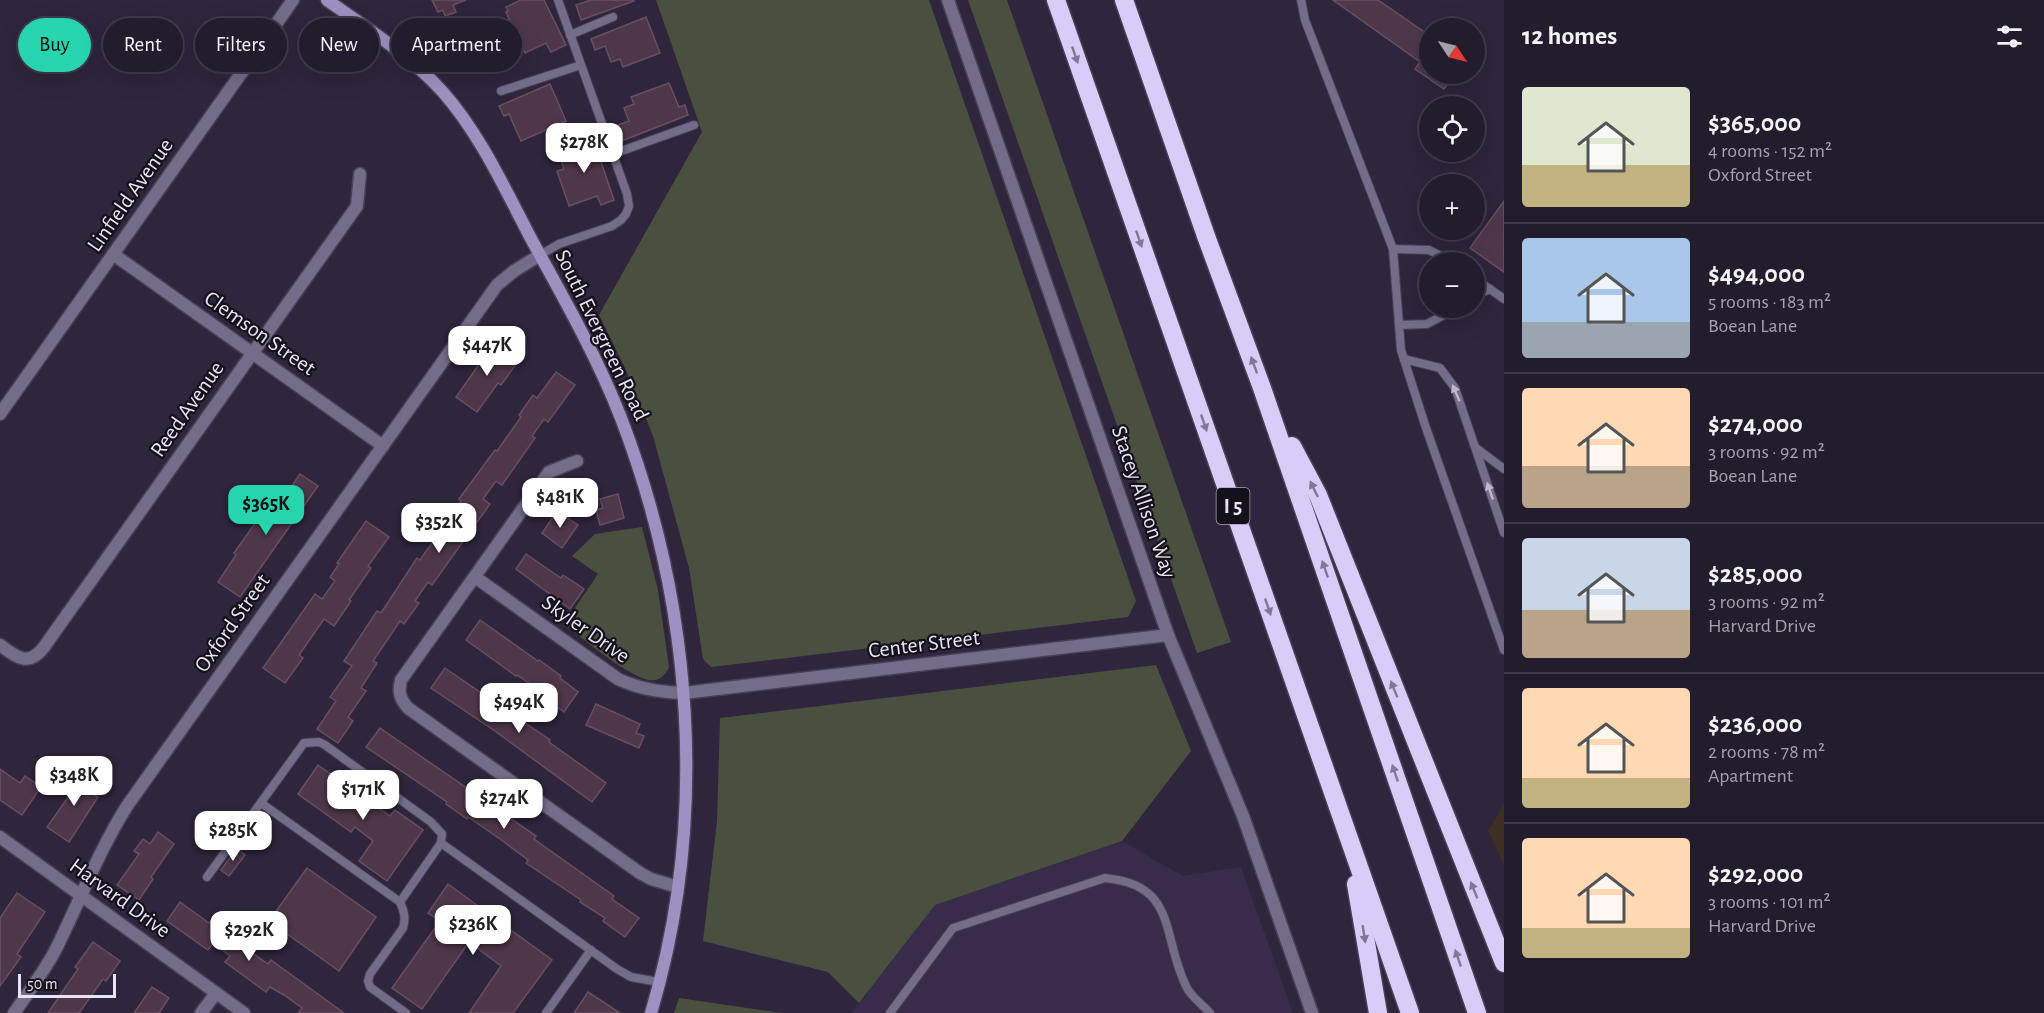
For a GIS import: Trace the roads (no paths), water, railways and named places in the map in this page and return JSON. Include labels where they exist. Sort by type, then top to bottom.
[{"type":"highway","name":"I 5","points":[[1056,0],[1410,1013]]},
{"type":"highway","points":[[1124,0],[1202,225],[1263,388],[1477,1013]]},
{"type":"highway","points":[[1263,388],[1318,495],[1504,963]]},
{"type":"highway","name":"I 5","points":[[1348,835],[1378,1013]]},
{"type":"main road","name":"South Evergreen Road","points":[[327,0],[399,51],[443,92],[471,130],[598,365],[641,472],[659,536],[670,588],[684,693],[687,757],[678,887],[651,1013]]},
{"type":"street","name":"Linfield Avenue","points":[[0,414],[293,0]]},
{"type":"street","name":"Stacey Allison Way","points":[[948,0],[1168,635],[1243,816],[1312,1013]]},
{"type":"street","name":"Reed Avenue","points":[[0,645],[22,659],[30,659],[38,655],[357,206],[360,174]]},
{"type":"street","name":"Clemson Street","points":[[113,254],[383,446]]},
{"type":"street","name":"Oxford Street","points":[[14,1013],[54,952],[113,829],[128,806],[497,285],[513,271],[540,255]]},
{"type":"street","points":[[577,461],[549,472],[401,680],[400,694],[408,708],[640,873],[651,879],[678,887]]},
{"type":"street","name":"Skyler Drive","points":[[475,577],[618,679],[638,688],[684,693]]},
{"type":"street","name":"Center Street","points":[[684,693],[1168,635]]},
{"type":"street","name":"Harvard Drive","points":[[0,837],[244,1013]]},
{"type":"street","points":[[201,1013],[216,993]]},
{"type":"lane","points":[[540,255],[559,244],[612,226],[626,214],[628,206],[627,194],[558,0]]},
{"type":"lane","points":[[1301,0],[1305,20],[1393,249],[1401,350],[1504,650]]},
{"type":"lane","points":[[570,35],[613,17]]},
{"type":"lane","points":[[501,92],[581,64]]},
{"type":"lane","points":[[613,154],[694,124]]},
{"type":"lane","points":[[1393,249],[1433,252]]},
{"type":"lane","points":[[1485,286],[1504,299]]},
{"type":"lane","points":[[1485,291],[1490,289]]},
{"type":"lane","points":[[1399,325],[1427,324],[1438,318]]},
{"type":"lane","points":[[1404,359],[1440,368],[1455,388],[1504,533]]},
{"type":"lane","points":[[1476,448],[1504,469]]},
{"type":"lane","points":[[207,878],[304,743],[319,742],[431,822],[442,834],[441,843],[400,902]]},
{"type":"lane","points":[[261,802],[400,902],[404,911],[403,928],[370,974],[368,981],[370,987],[406,1013]]},
{"type":"lane","points":[[441,843],[631,977],[659,982]]},
{"type":"lane","points":[[890,1013],[953,928],[1105,878],[1126,880],[1146,891],[1159,903],[1186,987],[1210,1013]]},
{"type":"lane","points":[[546,1013],[591,950]]}]
